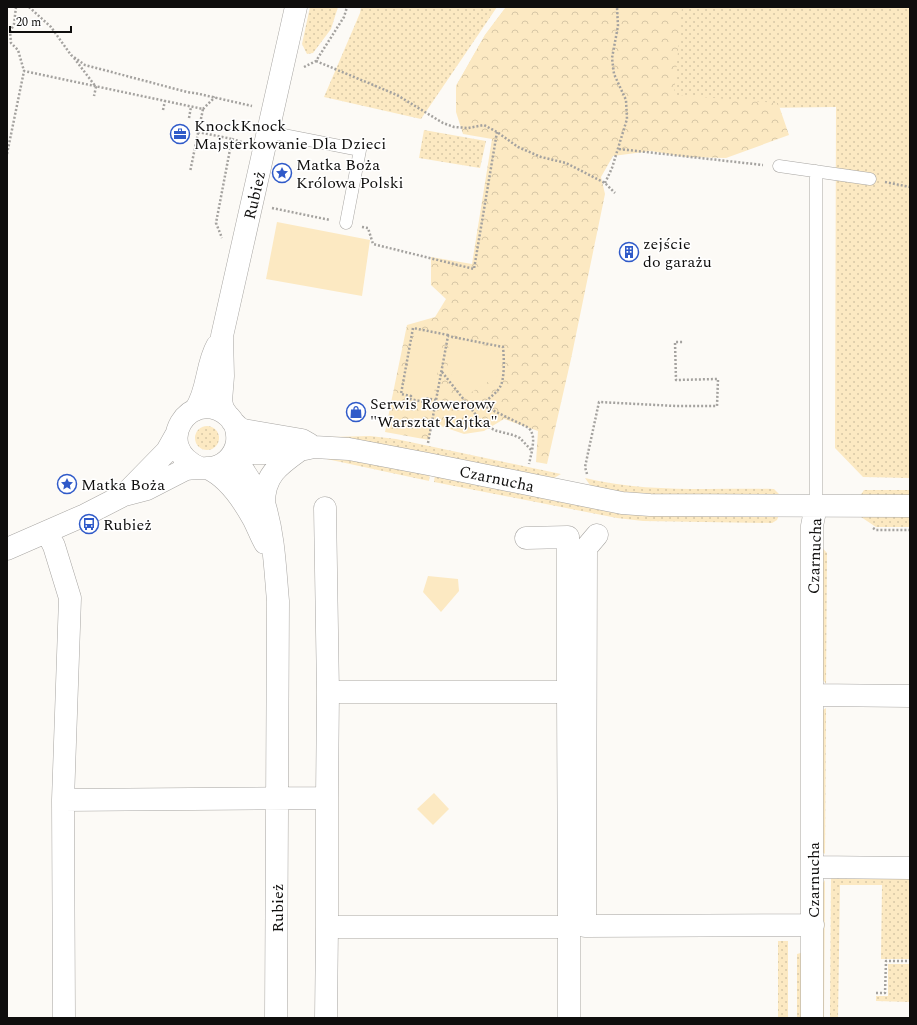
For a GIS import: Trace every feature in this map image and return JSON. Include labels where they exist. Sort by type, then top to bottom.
[{"type":"street","name":"Rubież","points":[[195,410],[200,401],[211,358],[222,336],[296,7]]},
{"type":"street","name":"Rubież","points":[[222,336],[223,376],[221,401],[223,409],[230,418]]},
{"type":"street","points":[[7,549],[91,512],[124,495],[147,489],[187,469],[219,466],[224,463],[234,452],[237,445],[237,432],[230,418],[216,409],[209,408],[195,410],[182,420],[176,435],[167,450],[124,495]]},
{"type":"street","name":"Czarnucha","points":[[230,418],[243,430],[302,440],[307,448]]},
{"type":"street","points":[[176,435],[177,445],[181,454],[189,463],[203,468]]},
{"type":"street","name":"Czarnucha","points":[[234,452],[246,453],[307,448],[366,452],[622,503],[650,506],[816,506],[812,526],[812,1018]]},
{"type":"street","points":[[264,504],[265,487],[270,476],[284,461],[307,448]]},
{"type":"street","name":"Rubież","points":[[234,452],[264,504],[271,529],[278,601],[276,1018]]},
{"type":"street","name":"Rubież","points":[[203,468],[220,476],[238,496],[249,511],[263,539],[274,555]]},
{"type":"street","points":[[816,506],[910,506]]},
{"type":"street","points":[[325,508],[328,692],[326,1018]]},
{"type":"street","points":[[47,532],[54,546],[70,598],[63,800],[64,1018]]},
{"type":"street","points":[[597,535],[586,548],[585,926],[813,925]]},
{"type":"street","points":[[526,538],[568,537],[569,1018]]},
{"type":"street","points":[[328,692],[568,692]]},
{"type":"street","points":[[812,695],[910,696]]},
{"type":"street","points":[[63,800],[327,798]]},
{"type":"street","points":[[813,866],[910,868]]},
{"type":"street","points":[[327,927],[569,927]]},
{"type":"lane","points":[[270,122],[360,150],[346,223]]},
{"type":"lane","points":[[779,166],[870,179]]},
{"type":"lane","points":[[816,172],[816,506]]},
{"type":"path","points":[[7,154],[24,72],[18,50],[11,43],[10,32],[14,24],[16,7]]},
{"type":"path","points":[[29,7],[51,27],[96,87]]},
{"type":"path","points":[[279,81],[316,61],[344,17],[347,7]]},
{"type":"path","points":[[605,183],[619,149],[627,119],[626,100],[614,74],[612,58],[618,26],[617,7]]},
{"type":"path","points":[[71,55],[85,65],[187,92],[215,97],[270,122]]},
{"type":"path","points":[[316,61],[397,95],[443,122],[454,126],[468,128],[484,125],[498,132],[518,147],[541,157],[566,162],[605,183],[615,193]]},
{"type":"path","points":[[24,72],[203,109]]},
{"type":"path","points":[[94,96],[96,87]]},
{"type":"path","points":[[190,172],[203,109],[215,97]]},
{"type":"path","points":[[163,110],[165,101]]},
{"type":"path","points":[[189,118],[192,107]]},
{"type":"path","points":[[198,132],[232,139],[216,223],[225,245]]},
{"type":"path","points":[[268,207],[368,228],[373,244],[474,270],[498,132]]},
{"type":"path","points":[[619,149],[779,166]]},
{"type":"path","points":[[870,179],[910,187]]},
{"type":"path","points":[[436,400],[425,398],[424,402],[410,399],[411,396],[401,394],[413,328],[448,334],[448,336],[503,347],[504,365],[500,387],[487,399],[485,403],[486,407],[529,428],[533,433],[534,437],[532,451],[528,465]]},
{"type":"path","points":[[428,444],[448,336]]},
{"type":"path","points":[[587,477],[585,467],[599,402],[676,406],[717,406],[718,379],[676,380],[675,342],[684,342]]},
{"type":"path","points":[[441,372],[484,424],[497,432],[520,438],[532,451]]},
{"type":"path","points":[[876,992],[885,993],[886,961],[910,961]]},
{"type":"green space","points":[[310,7],[338,7],[331,29],[313,53],[307,54],[302,44]]},
{"type":"green space","points":[[361,7],[497,7],[421,119],[324,97],[360,13]]},
{"type":"green space","points":[[506,7],[910,7],[910,478],[863,477],[835,448],[836,107],[456,112],[456,86],[485,35]]},
{"type":"green space","points":[[506,7],[682,7],[674,95],[778,103],[789,135],[726,158],[685,157],[651,151],[613,156],[601,177],[605,194],[571,359],[547,464],[536,462],[538,431],[504,419],[484,431],[464,434],[432,423],[429,440],[385,432],[407,325],[435,317],[446,299],[431,285],[431,257],[472,264],[492,139],[463,134],[456,112],[456,86],[485,35]]},
{"type":"green space","points":[[424,130],[486,141],[480,168],[419,158]]},
{"type":"green space","points":[[277,222],[370,240],[362,296],[266,279]]},
{"type":"green space","points":[[415,331],[444,336],[433,398],[403,392]]},
{"type":"green space","points":[[452,339],[502,349],[499,375],[467,395],[447,369]]},
{"type":"green space","points":[[207,426],[212,427],[218,433],[218,443],[212,449],[207,450],[202,449],[196,443],[195,438],[196,433],[202,427]]},
{"type":"green space","points":[[370,436],[396,439],[561,474],[554,478],[331,437]]},
{"type":"green space","points":[[322,458],[357,460],[430,473],[429,481]]},
{"type":"green space","points":[[435,474],[779,515],[777,520],[772,523],[643,521],[617,518],[434,482]]},
{"type":"green space","points":[[585,478],[608,483],[655,488],[774,489],[780,495],[665,496],[596,489],[590,485]]},
{"type":"green space","points":[[864,490],[910,490],[910,496],[860,496]]},
{"type":"green space","points":[[858,515],[910,515],[910,527],[876,527]]},
{"type":"green space","points":[[820,545],[827,553],[826,684],[819,674]]},
{"type":"green space","points":[[428,576],[458,579],[459,591],[441,612],[423,592]]},
{"type":"green space","points":[[826,708],[825,854],[821,851],[821,714]]},
{"type":"green space","points":[[434,793],[449,809],[433,825],[417,809]]},
{"type":"green space","points":[[910,876],[910,959],[881,959],[882,885],[840,885],[838,1018],[830,1018],[831,877]]},
{"type":"green space","points":[[825,880],[824,1018],[819,1018],[823,883]]},
{"type":"green space","points":[[778,941],[788,941],[788,1018],[778,1018]]},
{"type":"green space","points":[[804,952],[804,1018],[797,1018],[797,954]]},
{"type":"green space","points":[[888,964],[910,964],[910,1002],[876,1001],[876,996],[888,996]]},
{"type":"place","name":"KnockKnock Majsterkowanie Dla Dzieci","points":[[180,134]]},
{"type":"place","name":"Matka Boża Królowa Polski","points":[[282,173]]},
{"type":"place","name":"zejście do garażu","points":[[629,252]]},
{"type":"place","name":"Serwis Rowerowy \"Warsztat Kajtka\"","points":[[356,412]]},
{"type":"place","name":"Matka Boża","points":[[67,484]]},
{"type":"place","name":"Rubież","points":[[89,524]]}]
